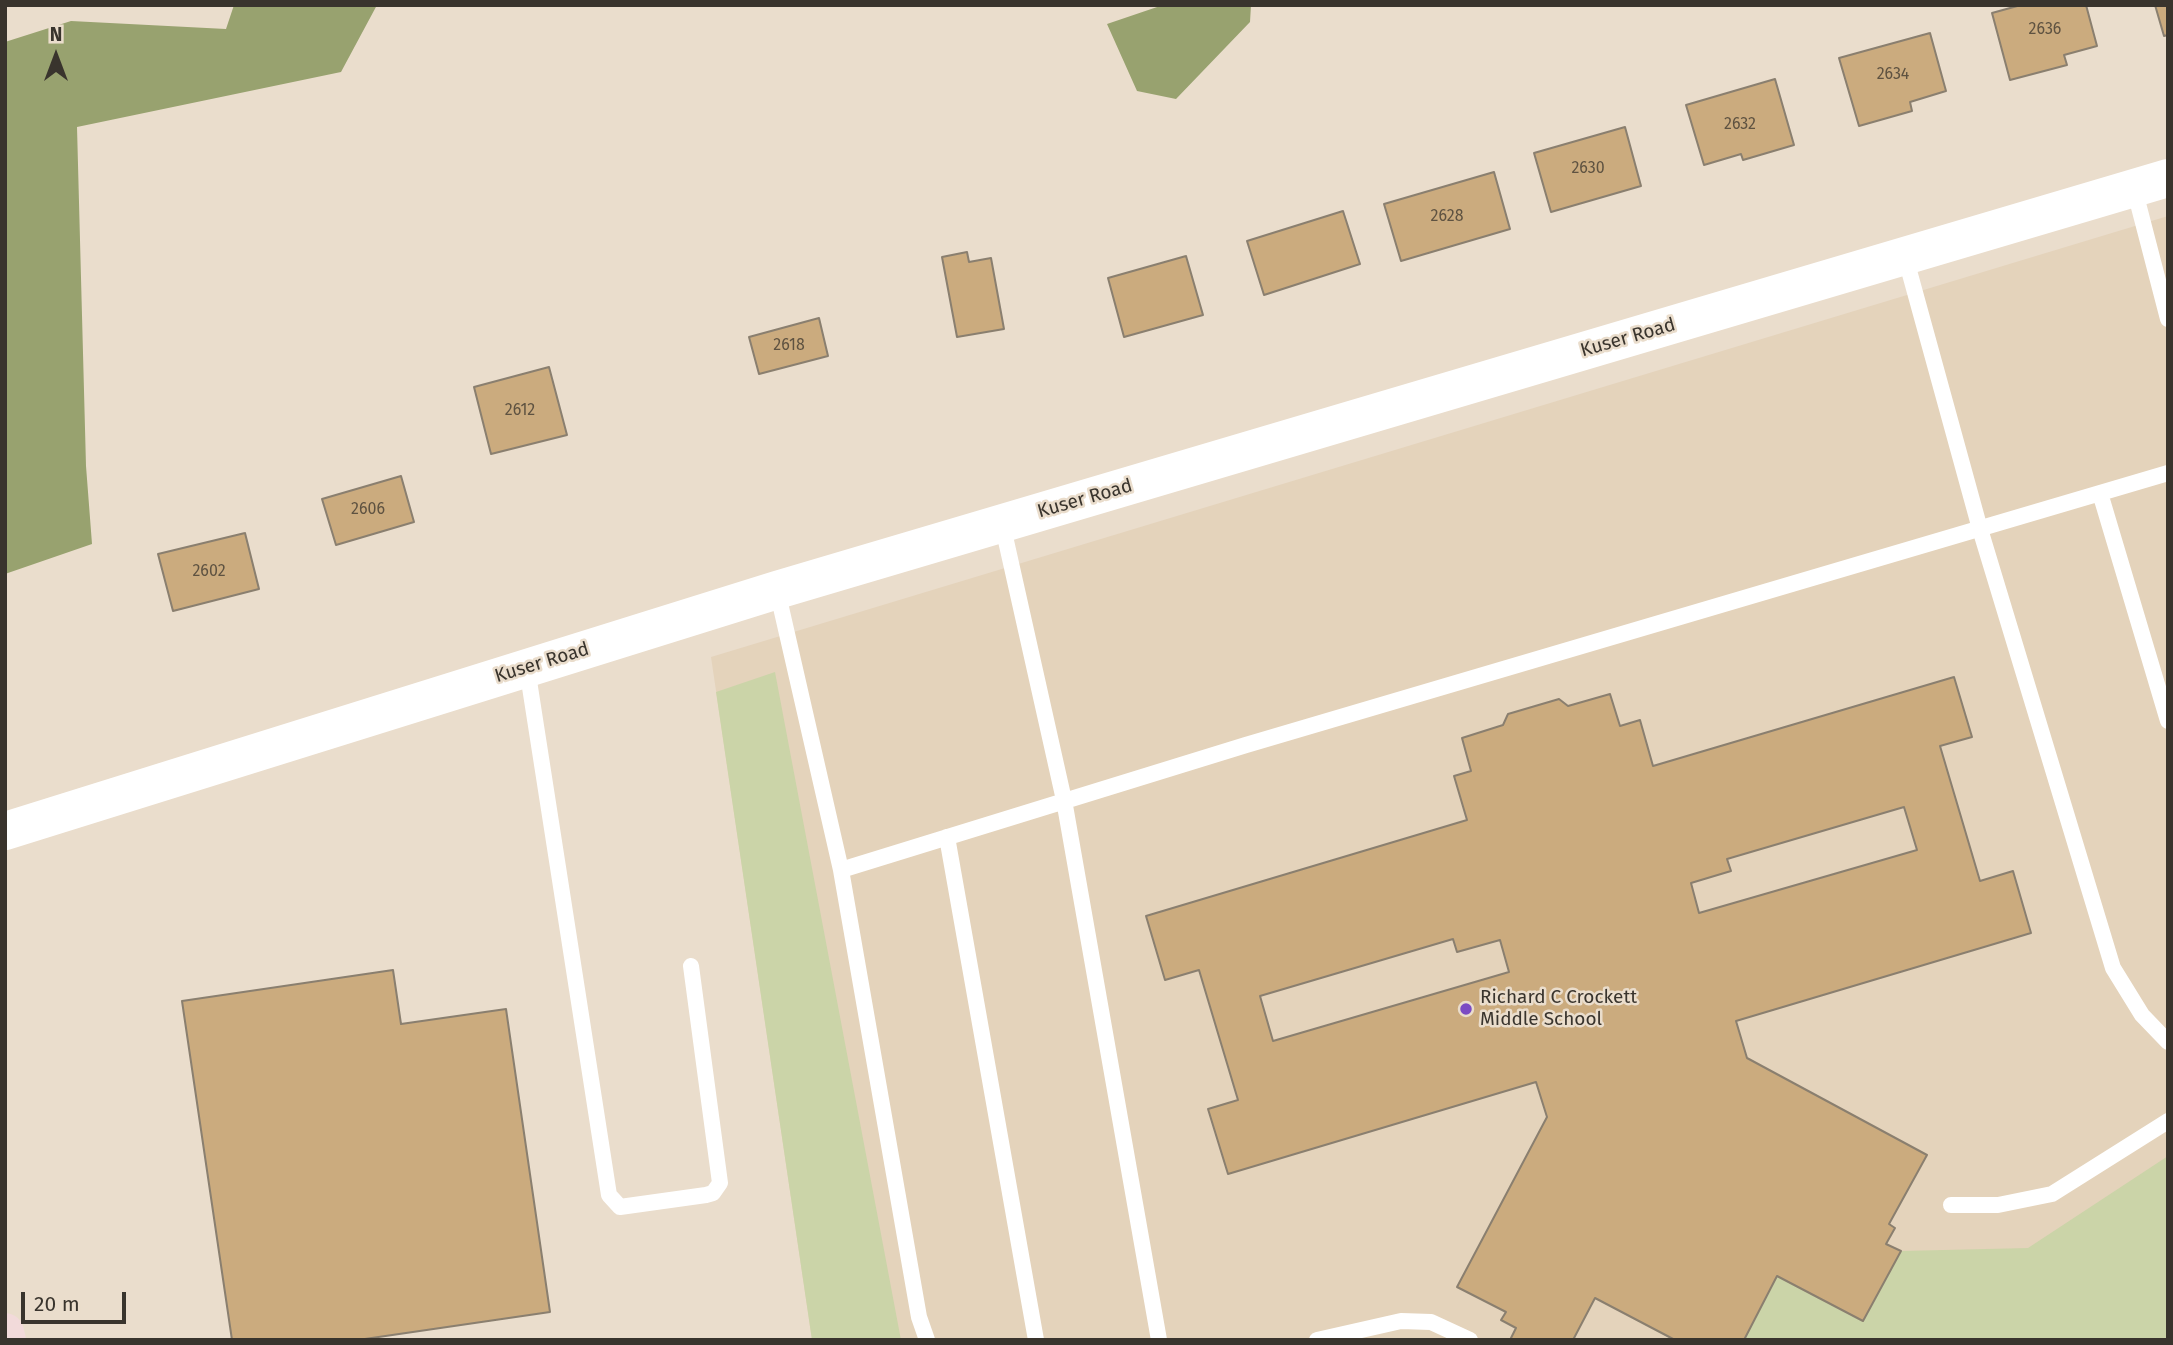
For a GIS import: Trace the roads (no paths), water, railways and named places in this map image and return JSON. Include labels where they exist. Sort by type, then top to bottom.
[{"type":"main road","points":[[5,1332],[7,1340]]},
{"type":"street","name":"Kuser Road","points":[[5,831],[777,590],[2151,183]]},
{"type":"lane","points":[[2151,183],[2168,319]]},
{"type":"lane","points":[[1905,256],[1980,528],[2112,968],[2142,1015],[2168,1042]]},
{"type":"lane","points":[[841,870],[1064,800],[2168,473]]},
{"type":"lane","points":[[2100,493],[2168,721]]},
{"type":"lane","points":[[1002,523],[1064,800],[1159,1340]]},
{"type":"lane","points":[[777,590],[841,870],[919,1317],[928,1340]]},
{"type":"lane","points":[[527,668],[609,1195],[620,1207],[706,1195],[713,1193],[720,1183],[691,966]]},
{"type":"lane","points":[[947,837],[1036,1340]]},
{"type":"lane","points":[[1951,1205],[1997,1205],[2052,1194],[2168,1121]]},
{"type":"lane","points":[[1317,1340],[1401,1321],[1431,1322],[1470,1340]]},
{"type":"place","name":"Richard C Crockett Middle School","points":[[1466,1009]]}]
